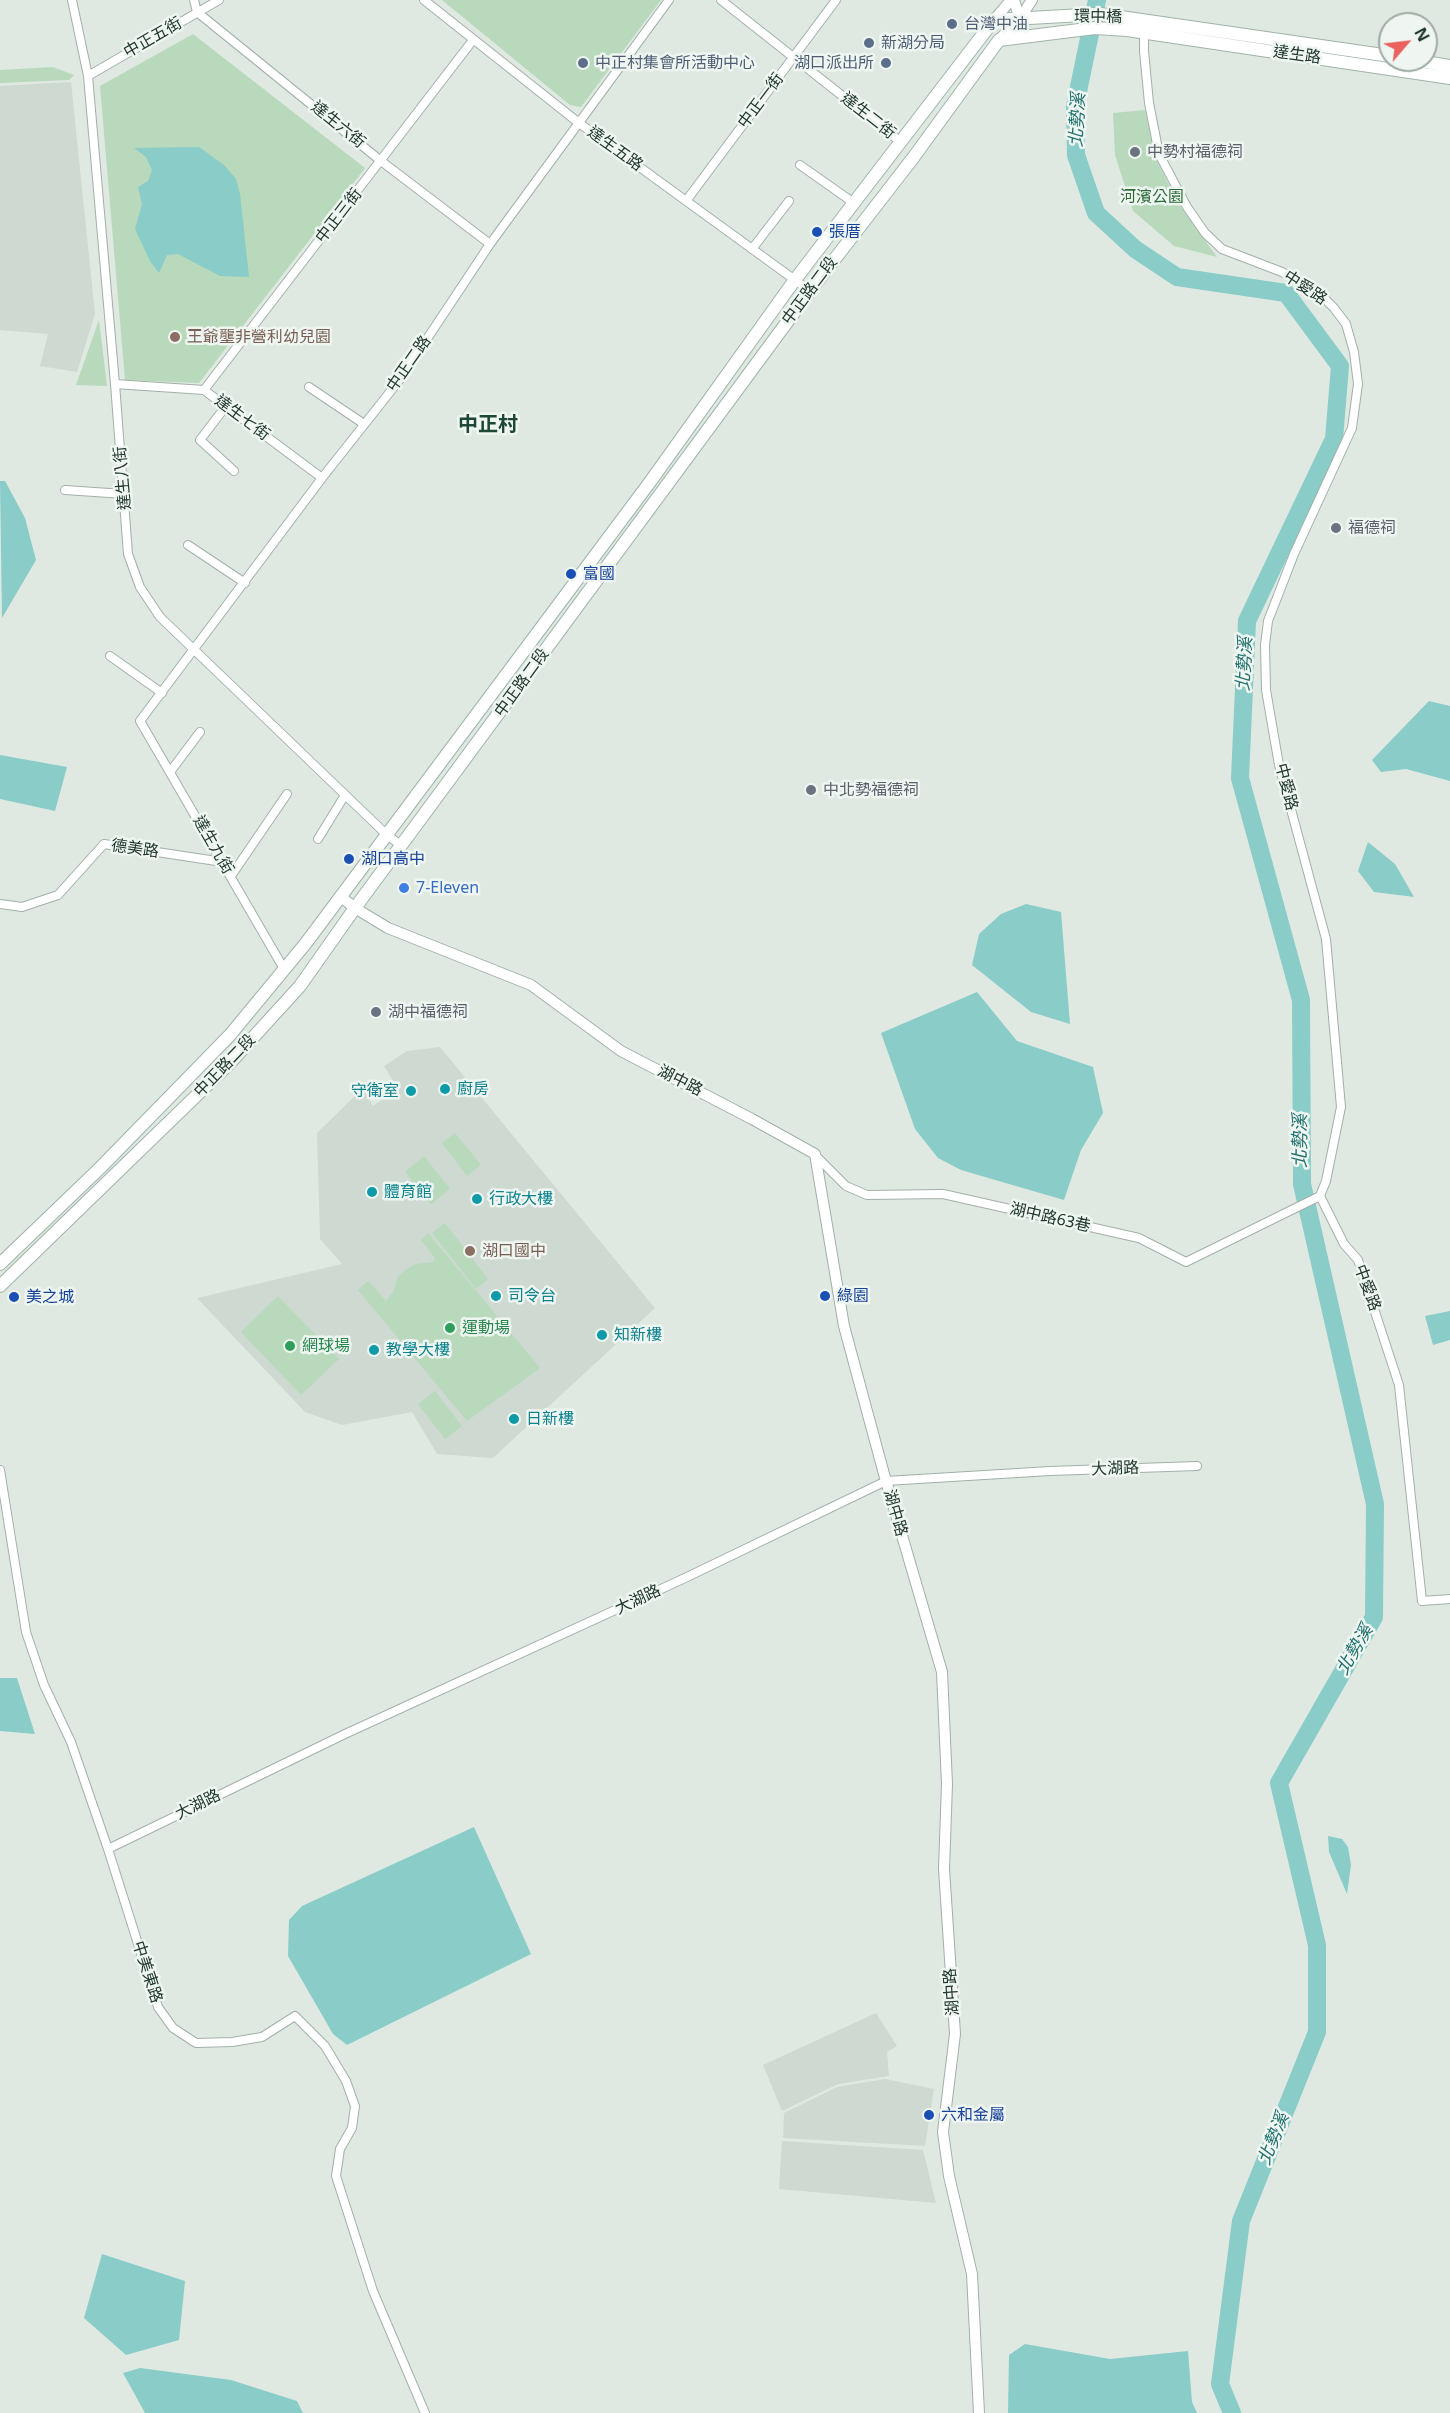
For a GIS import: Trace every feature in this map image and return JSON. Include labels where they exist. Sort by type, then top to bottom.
[{"type":"main road","name":"環中橋","points":[[1034,19],[1100,14],[1145,19]]},
{"type":"main road","points":[[994,20],[1034,19]]},
{"type":"main road","name":"達生路","points":[[1145,19],[1450,78]]},
{"type":"main road","name":"中正路二段","points":[[0,1264],[107,1161],[222,1044],[284,969],[387,835],[650,482],[794,281],[994,20]]},
{"type":"main road","name":"環中橋","points":[[1025,37],[1095,28],[1143,33]]},
{"type":"main road","name":"達生路","points":[[1143,33],[1335,54],[1378,56]]},
{"type":"main road","points":[[999,40],[1025,37]]},
{"type":"main road","name":"中正路二段","points":[[0,1286],[229,1064],[300,987],[354,908],[810,291],[913,158],[999,40]]},
{"type":"street","name":"達生八街","points":[[72,0],[88,76],[116,384],[128,554],[140,587],[160,617],[387,835],[402,846]]},
{"type":"street","points":[[194,0],[197,12]]},
{"type":"street","name":"中正五街","points":[[88,76],[219,0]]},
{"type":"street","name":"達生五路","points":[[424,0],[579,123],[810,291]]},
{"type":"street","name":"中正二路","points":[[140,721],[322,478],[401,378],[490,244],[669,0]]},
{"type":"street","name":"達生二街","points":[[721,0],[902,143]]},
{"type":"street","name":"中正一街","points":[[686,201],[836,0]]},
{"type":"street","points":[[994,20],[1012,0],[1025,37]]},
{"type":"street","points":[[999,40],[1020,18],[1030,1]]},
{"type":"street","points":[[1030,1],[1034,19]]},
{"type":"street","name":"達生六街","points":[[197,12],[381,161],[490,244]]},
{"type":"street","name":"中愛路","points":[[1145,19],[1143,33],[1149,103],[1159,154],[1187,207],[1205,233],[1222,249],[1282,272],[1321,295],[1335,308],[1346,324],[1355,363],[1358,384],[1352,428],[1280,588],[1268,621],[1265,645],[1266,690],[1279,765],[1326,939],[1341,1107],[1326,1181],[1320,1196],[1344,1244],[1358,1260],[1399,1385],[1422,1601],[1450,1599]]},
{"type":"street","name":"中正三街","points":[[204,390],[472,40]]},
{"type":"street","points":[[800,165],[855,203]]},
{"type":"street","points":[[752,249],[789,201]]},
{"type":"street","name":"達生七街","points":[[116,384],[204,390],[322,478]]},
{"type":"street","points":[[309,387],[364,424]]},
{"type":"street","points":[[226,406],[200,440],[234,471]]},
{"type":"street","points":[[65,490],[124,494]]},
{"type":"street","points":[[188,545],[245,583]]},
{"type":"street","points":[[110,656],[162,693]]},
{"type":"street","name":"達生九街","points":[[140,721],[284,969]]},
{"type":"street","points":[[170,772],[200,732]]},
{"type":"street","points":[[231,876],[287,794]]},
{"type":"street","points":[[318,839],[345,795]]},
{"type":"street","name":"德美路","points":[[0,904],[22,907],[58,895],[104,844],[223,862]]},
{"type":"street","name":"湖中路","points":[[340,896],[354,908],[388,928],[531,985],[621,1051],[815,1154],[844,1326],[886,1481],[942,1672],[947,1784],[944,1869],[955,2034],[943,2132],[949,2176],[972,2274],[979,2413]]},
{"type":"street","name":"湖中路63巷","points":[[815,1154],[846,1186],[867,1195],[943,1194],[1139,1238],[1186,1262],[1320,1196]]},
{"type":"street","name":"大湖路","points":[[108,1849],[345,1734],[685,1578],[886,1481],[1050,1471],[1197,1466]]},
{"type":"street","name":"中美東路","points":[[0,1470],[26,1632],[44,1685],[71,1742],[158,2007],[173,2028],[196,2043],[232,2042],[262,2037],[295,2016],[325,2046],[346,2081],[355,2106],[352,2128],[340,2149],[336,2176],[373,2291],[425,2413]]},
{"type":"shaded area","points":[[71,82],[95,314],[77,372],[40,366],[48,334],[0,330],[0,86]]},
{"type":"shaded area","name":"湖口國中","points":[[440,1047],[655,1308],[493,1458],[437,1454],[412,1412],[342,1425],[305,1412],[197,1298],[342,1264],[320,1239],[317,1133],[363,1088],[373,1106],[389,1095],[396,1086],[384,1066],[407,1051]]},
{"type":"shaded area","points":[[876,2013],[897,2046],[887,2052],[889,2076],[838,2084],[782,2111],[763,2065]]},
{"type":"shaded area","name":"六和金屬","points":[[885,2079],[934,2089],[925,2146],[783,2138],[784,2113],[837,2087]]},
{"type":"shaded area","points":[[782,2141],[923,2150],[936,2203],[779,2189]]},
{"type":"green space","points":[[442,0],[661,0],[581,107],[570,105]]},
{"type":"green space","points":[[193,34],[365,168],[199,383],[125,380],[100,86]]},
{"type":"green space","points":[[53,67],[74,75],[69,80],[0,83],[0,70]]},
{"type":"green space","name":"河濱公園","points":[[1145,110],[1155,157],[1178,203],[1217,257],[1174,246],[1133,211],[1115,155],[1113,113]]},
{"type":"green space","points":[[99,320],[107,386],[76,385]]},
{"type":"green space","points":[[455,1133],[481,1165],[467,1176],[442,1143]]},
{"type":"green space","points":[[424,1156],[450,1189],[431,1204],[405,1172]]},
{"type":"green space","points":[[445,1223],[488,1279],[476,1289],[432,1233]]},
{"type":"green space","points":[[428,1233],[540,1368],[467,1421],[358,1290],[368,1281],[386,1301],[393,1292],[398,1277],[406,1269],[416,1264],[433,1262],[435,1258],[421,1240]]},
{"type":"green space","name":"網球場","points":[[278,1296],[339,1359],[301,1395],[241,1332]]},
{"type":"green space","points":[[435,1391],[462,1426],[445,1439],[418,1404]]},
{"type":"water","points":[[199,147],[224,165],[236,179],[240,194],[249,277],[220,276],[178,254],[167,255],[159,273],[150,261],[135,229],[142,204],[138,187],[148,181],[152,170],[146,157],[134,148]]},
{"type":"water","points":[[0,481],[5,481],[25,518],[36,560],[2,618]]},
{"type":"water","points":[[1429,701],[1450,706],[1450,781],[1406,769],[1381,772],[1372,760]]},
{"type":"water","points":[[0,755],[67,767],[55,811],[0,799]]},
{"type":"water","points":[[1368,842],[1395,864],[1414,897],[1374,892],[1358,871]]},
{"type":"water","points":[[1026,904],[1061,912],[1070,1024],[1031,1012],[972,965],[979,934],[1001,914]]},
{"type":"water","points":[[977,992],[1017,1041],[1093,1067],[1103,1113],[1081,1150],[1064,1200],[961,1170],[938,1158],[915,1129],[881,1033]]},
{"type":"water","points":[[1450,1311],[1450,1340],[1433,1345],[1425,1316]]},
{"type":"water","points":[[0,1678],[17,1678],[35,1734],[0,1731]]},
{"type":"water","points":[[474,1827],[531,1954],[347,2045],[333,2034],[288,1956],[289,1920],[302,1906]]},
{"type":"water","points":[[1328,1836],[1342,1839],[1348,1847],[1351,1865],[1347,1894],[1329,1852]]},
{"type":"water","points":[[102,2254],[185,2281],[179,2340],[126,2355],[84,2318]]},
{"type":"water","points":[[1025,2344],[1110,2359],[1188,2351],[1192,2402],[1197,2413],[1008,2413],[1009,2355]]},
{"type":"water","points":[[140,2368],[231,2380],[297,2401],[303,2413],[145,2413],[123,2373]]},
{"type":"waterway","name":"北勢溪","points":[[1097,0],[1075,106],[1076,155],[1096,213],[1135,249],[1177,277],[1286,293],[1340,366],[1334,439],[1247,621],[1240,778],[1301,1000],[1302,1184],[1375,1504],[1374,1617],[1279,1783],[1317,1945],[1317,2032],[1241,2221],[1220,2384],[1232,2413]]},
{"type":"place","name":"台灣中油","points":[[952,24]]},
{"type":"place","name":"新湖分局","points":[[869,43]]},
{"type":"place","name":"中正村集會所活動中心","points":[[583,63]]},
{"type":"place","name":"湖口派出所","points":[[886,63]]},
{"type":"place","name":"中勢村福德祠","points":[[1135,152]]},
{"type":"place","name":"張厝","points":[[817,232]]},
{"type":"place","name":"王爺壟非營利幼兒園","points":[[175,337]]},
{"type":"place","name":"福德祠","points":[[1336,528]]},
{"type":"place","name":"富國","points":[[571,574]]},
{"type":"place","name":"中北勢福德祠","points":[[811,790]]},
{"type":"place","name":"湖口高中","points":[[349,859]]},
{"type":"place","name":"7-Eleven","points":[[404,888]]},
{"type":"place","name":"湖中福德祠","points":[[376,1012]]},
{"type":"place","name":"廚房","points":[[445,1089]]},
{"type":"place","name":"守衛室","points":[[411,1091]]},
{"type":"place","name":"體育館","points":[[372,1192]]},
{"type":"place","name":"行政大樓","points":[[477,1199]]},
{"type":"place","name":"湖口國中","points":[[470,1251]]},
{"type":"place","name":"司令台","points":[[496,1296]]},
{"type":"place","name":"綠園","points":[[825,1296]]},
{"type":"place","name":"美之城","points":[[14,1297]]},
{"type":"place","name":"運動場","points":[[450,1328]]},
{"type":"place","name":"知新樓","points":[[602,1335]]},
{"type":"place","name":"網球場","points":[[290,1346]]},
{"type":"place","name":"教學大樓","points":[[374,1350]]},
{"type":"place","name":"日新樓","points":[[514,1419]]},
{"type":"place","name":"六和金屬","points":[[929,2115]]},
{"type":"district","name":"中正村","points":[[488,425]]}]
